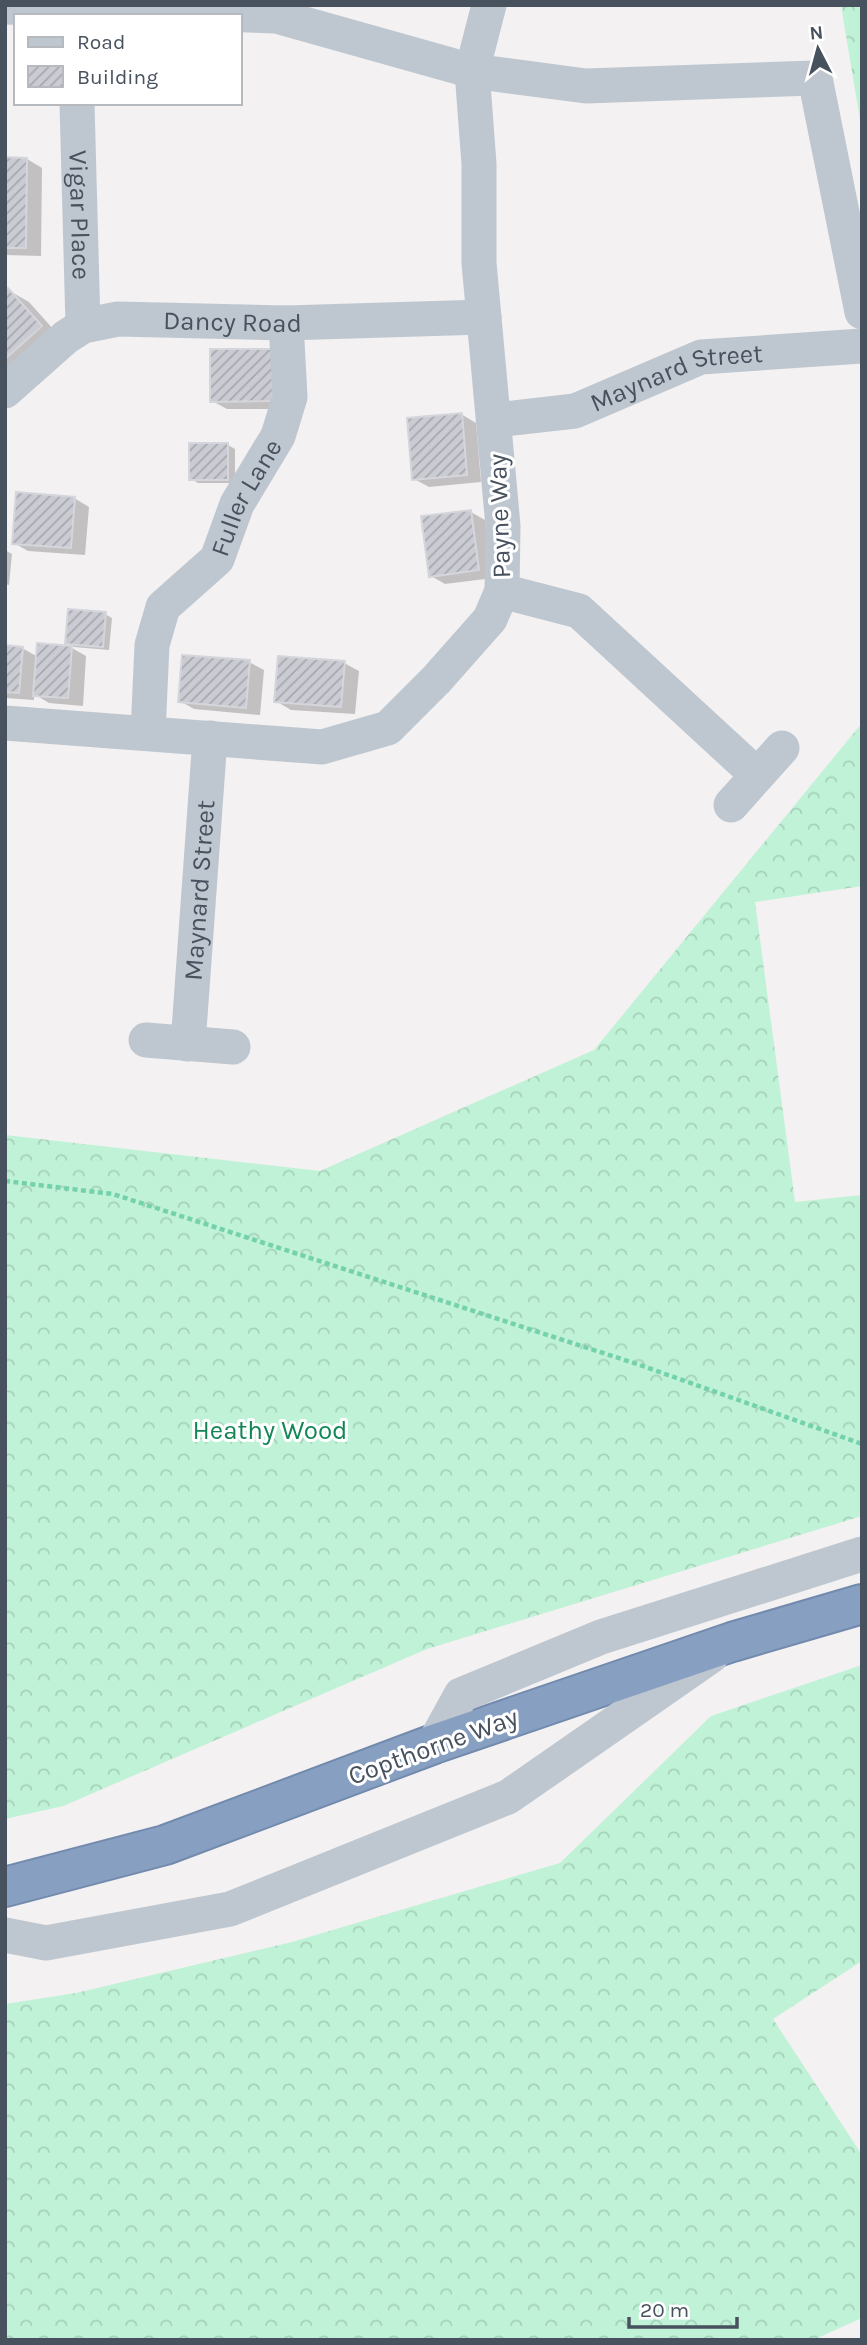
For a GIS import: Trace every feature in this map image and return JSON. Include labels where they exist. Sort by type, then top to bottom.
[{"type":"highway","name":"Copthorne Way","points":[[5,1886],[165,1845],[435,1744],[732,1642],[862,1604]]},
{"type":"street","name":"Payne Way","points":[[5,723],[322,747],[388,727],[436,680],[490,619],[502,591],[503,526],[479,262],[479,164],[472,71],[489,5]]},
{"type":"street","points":[[5,7],[75,12],[176,14]]},
{"type":"street","points":[[242,15],[276,16],[472,71],[586,86],[815,78],[860,300]]},
{"type":"street","name":"Vigar Place","points":[[77,105],[83,326]]},
{"type":"street","name":"Dancy Road","points":[[5,391],[66,337],[83,326],[118,319],[286,323],[484,317]]},
{"type":"street","name":"Fuller Lane","points":[[148,733],[152,645],[163,607],[218,559],[237,504],[278,436],[290,397],[286,323]]},
{"type":"street","name":"Maynard Street","points":[[495,421],[575,411],[701,357],[862,346]]},
{"type":"street","points":[[502,591],[579,611],[757,775]]},
{"type":"street","name":"Maynard Street","points":[[188,1044],[210,738]]},
{"type":"street","points":[[732,805],[782,748]]},
{"type":"street","points":[[146,1040],[233,1047]]},
{"type":"street","points":[[435,1744],[461,1695],[601,1637],[862,1554]]},
{"type":"street","points":[[5,1935],[46,1943],[230,1909],[294,1884],[508,1797],[732,1642]]},
{"type":"path","points":[[5,1181],[113,1194],[640,1365],[862,1444]]},
{"type":"green space","points":[[841,5],[862,5],[862,132]]},
{"type":"green space","name":"Heathy Wood","points":[[862,723],[862,886],[755,902],[795,1202],[862,1195],[862,1516],[427,1649],[63,1806],[5,1819],[5,1135],[320,1171],[594,1050]]},
{"type":"green space","points":[[862,1665],[862,1961],[773,2019],[862,2155],[862,2318],[813,2340],[5,2340],[5,2004],[76,1993],[292,1942],[560,1863],[711,1716]]},
{"type":"building","points":[[5,157],[27,158],[26,248],[5,248]]},
{"type":"building","points":[[8,288],[42,326],[5,359],[5,290]]},
{"type":"building","points":[[210,349],[272,349],[273,401],[210,402]]},
{"type":"building","points":[[462,413],[467,475],[412,480],[407,418]]},
{"type":"building","points":[[189,443],[228,443],[228,480],[189,480]]},
{"type":"building","points":[[16,492],[75,497],[71,548],[12,544]]},
{"type":"building","points":[[471,510],[479,570],[429,577],[421,516]]},
{"type":"building","points":[[68,609],[106,612],[103,647],[65,644]]},
{"type":"building","points":[[37,643],[72,646],[68,698],[33,696]]},
{"type":"building","points":[[5,645],[23,647],[19,693],[5,692]]},
{"type":"building","points":[[182,655],[250,660],[246,708],[178,702]]},
{"type":"building","points":[[278,656],[345,661],[341,707],[274,702]]}]
